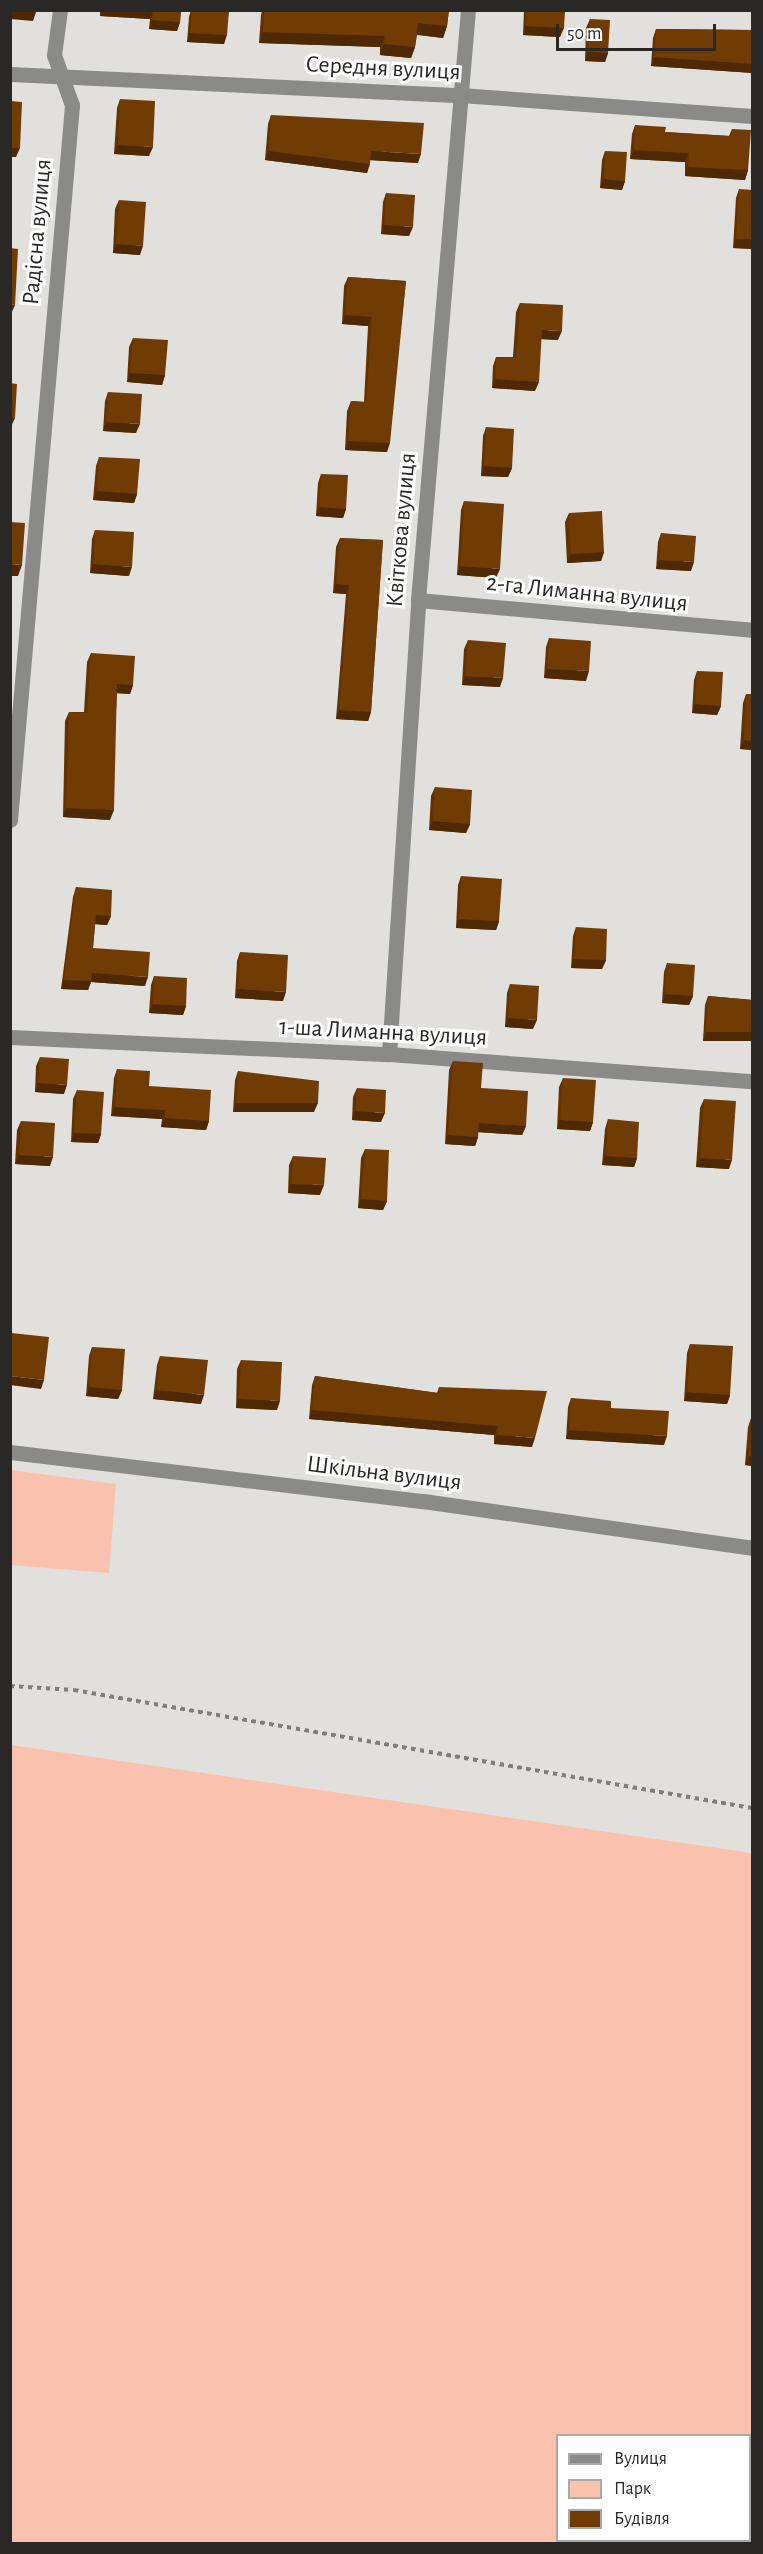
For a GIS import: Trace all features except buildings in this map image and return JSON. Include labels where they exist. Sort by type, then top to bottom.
[{"type":"street","name":"Радісна вулиця","points":[[10,820],[72,105],[58,77],[54,55],[60,10]]},
{"type":"street","name":"Квіткова вулиця","points":[[389,1054],[418,600],[468,10]]},
{"type":"street","name":"Середня вулиця","points":[[10,74],[460,95],[753,116]]},
{"type":"street","name":"2-га Лиманна вулиця","points":[[418,600],[753,630]]},
{"type":"street","name":"1-ша Лиманна вулиця","points":[[10,1037],[389,1054],[753,1081]]},
{"type":"street","name":"Шкільна вулиця","points":[[10,1452],[423,1501],[753,1548]]},
{"type":"path","points":[[10,1686],[74,1690],[753,1808]]},
{"type":"green space","points":[[11,1470],[116,1484],[109,1573],[11,1565]]},
{"type":"green space","points":[[11,1745],[752,1853],[752,2543],[11,2543]]}]
